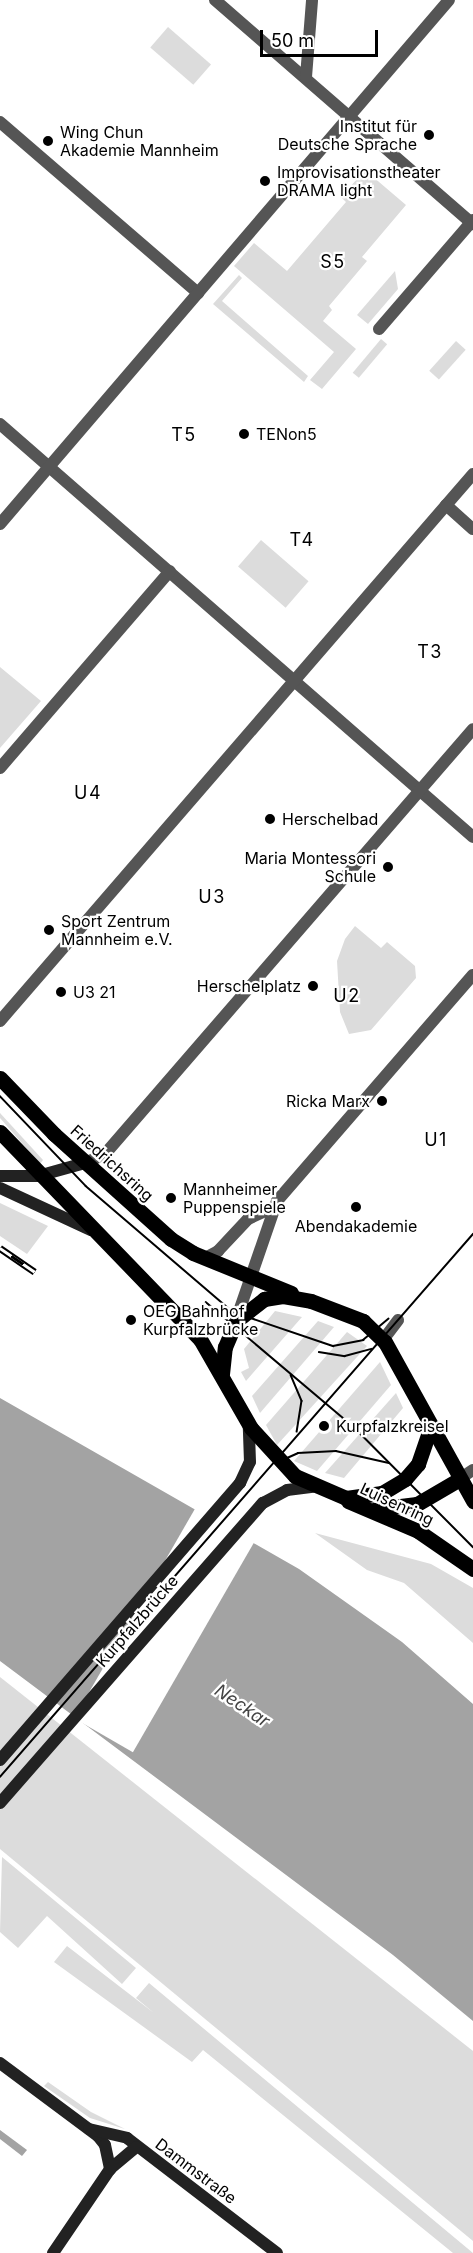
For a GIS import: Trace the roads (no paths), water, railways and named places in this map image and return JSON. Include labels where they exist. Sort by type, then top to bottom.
[{"type":"main road","name":"Friedrichsring","points":[[0,1078],[85,1163],[171,1239],[205,1258],[254,1270],[311,1301]]},
{"type":"main road","points":[[0,1132],[38,1176],[184,1321],[222,1374],[249,1425],[278,1462],[313,1486],[334,1496],[364,1497],[393,1488],[418,1464],[431,1426]]},
{"type":"main road","points":[[0,1176],[38,1176],[85,1163]]},
{"type":"main road","points":[[0,1188],[92,1230]]},
{"type":"main road","points":[[222,1374],[233,1327],[244,1312],[264,1299],[283,1296],[311,1301],[363,1321],[383,1340],[458,1480],[473,1501]]},
{"type":"main road","name":"Kurpfalzbrücke","points":[[0,1760],[240,1483],[250,1462],[249,1425]]},
{"type":"main road","points":[[367,1509],[417,1504],[458,1480]]},
{"type":"main road","name":"Kurpfalzbrücke","points":[[0,1803],[263,1503],[286,1490],[313,1486]]},
{"type":"main road","name":"Luisenring","points":[[334,1496],[418,1531],[473,1569]]},
{"type":"main road","name":"Dammstraße","points":[[0,2063],[89,2129],[105,2145],[110,2169]]},
{"type":"main road","name":"Dammstraße","points":[[89,2129],[120,2134],[277,2253]]},
{"type":"main road","points":[[54,2253],[110,2169],[136,2147]]},
{"type":"street","points":[[215,0],[472,222],[380,329]]},
{"type":"street","points":[[306,77],[312,0]]},
{"type":"street","points":[[0,524],[449,0]]},
{"type":"street","points":[[0,122],[198,293]]},
{"type":"street","points":[[0,424],[170,571],[292,682],[473,837]]},
{"type":"street","points":[[0,1021],[473,474]]},
{"type":"street","points":[[446,505],[473,529]]},
{"type":"street","points":[[0,768],[170,571]]},
{"type":"street","points":[[85,1163],[105,1154],[473,729]]},
{"type":"street","points":[[205,1258],[218,1251],[248,1220],[272,1208],[473,975]]},
{"type":"street","points":[[233,1327],[254,1270],[272,1208]]},
{"type":"street","points":[[383,1340],[398,1320]]},
{"type":"street","points":[[458,1480],[473,1470]]},
{"type":"water","name":"Neckar","points":[[0,1398],[299,1569],[402,1642],[473,1704],[473,2021],[393,1955],[0,1661]]},
{"type":"water","points":[[0,2130],[27,2150],[22,2156],[0,2139]]},
{"type":"tram line","points":[[0,1096],[86,1186],[233,1312],[333,1346],[363,1340],[388,1319]]},
{"type":"tram line","points":[[0,1777],[473,1234]]},
{"type":"tram line","points":[[206,1302],[354,1427],[473,1547]]},
{"type":"tram line","points":[[319,1352],[345,1356],[371,1349]]},
{"type":"tram line","points":[[291,1375],[302,1401],[297,1432]]},
{"type":"tram line","points":[[276,1463],[298,1453],[336,1451],[389,1463]]},
{"type":"railway","points":[[0,1248],[35,1272]]},
{"type":"place","name":"Institut für Deutsche Sprache","points":[[429,135]]},
{"type":"place","name":"Wing Chun Akademie Mannheim","points":[[48,141]]},
{"type":"place","name":"Improvisationstheater DRAMA light","points":[[265,181]]},
{"type":"place","name":"TENon5","points":[[244,434]]},
{"type":"place","name":"Herschelbad","points":[[270,819]]},
{"type":"place","name":"Maria Montessori Schule","points":[[388,867]]},
{"type":"place","name":"Sport Zentrum Mannheim e.V.","points":[[49,930]]},
{"type":"place","name":"Herschelplatz","points":[[313,986]]},
{"type":"place","name":"U3 21","points":[[61,992]]},
{"type":"place","name":"Ricka Marx","points":[[382,1101]]},
{"type":"place","name":"Mannheimer Puppenspiele","points":[[171,1198]]},
{"type":"place","name":"Abendakademie","points":[[356,1207]]},
{"type":"place","name":"OEG Bahnhof Kurpfalzbrücke","points":[[131,1320]]},
{"type":"place","name":"Kurpfalzkreisel","points":[[324,1426]]},
{"type":"district","name":"S5","points":[[333,262]]},
{"type":"district","name":"T5","points":[[184,435]]},
{"type":"district","name":"T4","points":[[302,540]]},
{"type":"district","name":"T3","points":[[430,652]]},
{"type":"district","name":"U4","points":[[88,793]]},
{"type":"district","name":"U3","points":[[212,897]]},
{"type":"district","name":"U2","points":[[347,996]]},
{"type":"district","name":"U1","points":[[436,1140]]}]
